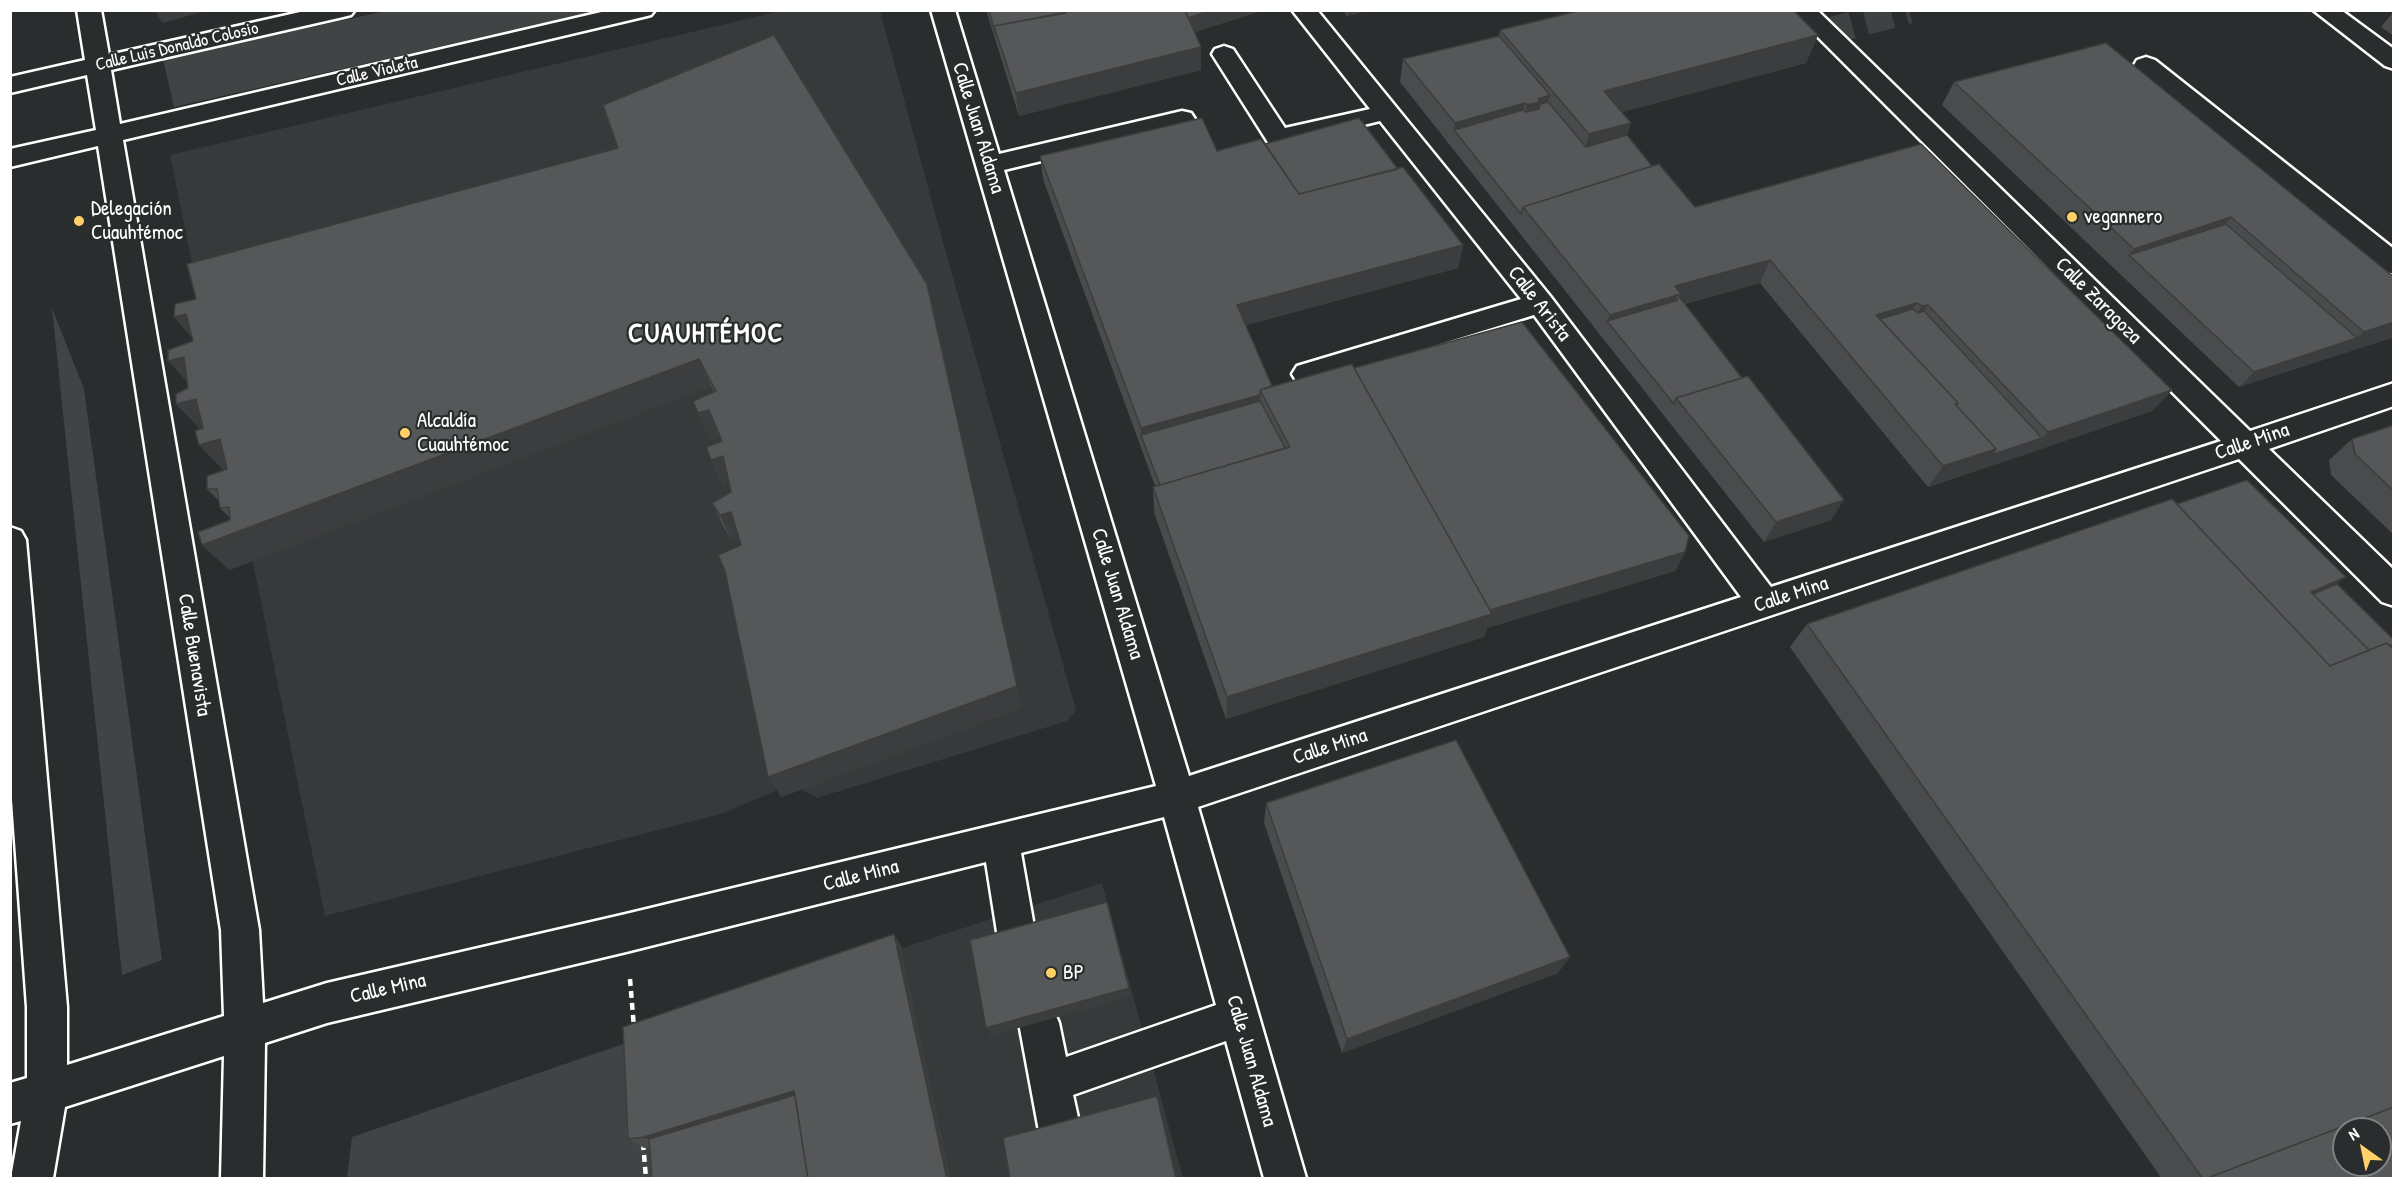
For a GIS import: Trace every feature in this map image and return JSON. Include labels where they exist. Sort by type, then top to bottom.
[{"type":"street","name":"Calle Buenavista","points":[[90,10],[240,930],[245,1030],[243,1179]]},
{"type":"street","name":"Calle Luis Donaldo Colosio","points":[[10,85],[343,10]]},
{"type":"street","name":"Calle Violeta","points":[[110,134],[643,10]]},
{"type":"street","name":"Calle Juan Aldama","points":[[943,10],[1178,797],[1285,1179]]},
{"type":"street","name":"Calle Arista","points":[[1304,10],[1540,303],[1765,604]]},
{"type":"street","name":"Calle Zaragoza","points":[[1803,10],[2394,592]]},
{"type":"street","points":[[2325,10],[2394,61]]},
{"type":"street","points":[[1224,54],[1278,138],[1386,113]]},
{"type":"street","points":[[2146,65],[2394,264]]},
{"type":"street","points":[[989,165],[1182,119]]},
{"type":"street","points":[[10,158],[110,134]]},
{"type":"street","points":[[1306,374],[1540,303]]},
{"type":"street","name":"Calle Mina","points":[[29,1098],[327,1003],[626,933],[1178,797],[2394,394]]},
{"type":"street","points":[[10,540],[47,1007],[29,1098],[32,1179]]},
{"type":"street","points":[[1001,842],[1017,938]]},
{"type":"street","points":[[1049,1083],[1239,1017]]},
{"type":"street","points":[[1039,1023],[1060,1131]]},
{"type":"path","points":[[626,933],[634,1038]]},
{"type":"path","points":[[642,1132],[646,1179]]},
{"type":"shaded area","points":[[386,11],[597,11],[174,107],[163,59]]},
{"type":"shaded area","points":[[781,11],[880,11],[1076,710],[1067,721],[817,798],[791,784],[724,813],[325,916],[170,155]]},
{"type":"shaded area","points":[[52,308],[84,389],[162,960],[122,975]]},
{"type":"shaded area","points":[[1102,883],[1183,1178],[952,1178],[902,948]]},
{"type":"shaded area","points":[[638,1039],[644,1148],[660,1146],[662,1178],[347,1178],[352,1137]]},
{"type":"building","points":[[989,10],[1061,10],[1062,13],[994,26],[995,33]]},
{"type":"building","points":[[1064,10],[1185,10],[1201,47],[1016,93],[994,26],[1066,13]]},
{"type":"building","points":[[1185,10],[1212,10],[1188,18]]},
{"type":"building","points":[[1582,10],[1793,10],[1818,35],[1604,91],[1631,123],[1589,134],[1500,30]]},
{"type":"building","name":"Alcaldía Cuauhtémoc","points":[[774,35],[927,284],[1017,686],[768,777],[725,571],[718,555],[741,545],[731,512],[720,515],[712,503],[731,492],[723,456],[711,460],[706,447],[722,441],[709,410],[698,413],[693,401],[716,391],[699,359],[202,545],[198,532],[230,520],[229,507],[220,508],[217,489],[207,489],[207,476],[227,469],[220,439],[199,445],[195,431],[203,428],[196,399],[176,404],[176,394],[188,388],[184,357],[168,361],[168,350],[193,341],[186,314],[174,317],[175,304],[196,299],[187,264],[618,148],[603,105]]},
{"type":"building","points":[[1499,36],[1550,95],[1538,99],[1540,102],[1527,105],[1525,103],[1455,123],[1403,59]]},
{"type":"building","points":[[2106,43],[2394,277],[2394,322],[2364,332],[2231,217],[2134,249],[1954,82]]},
{"type":"building","points":[[1548,102],[1586,147],[1627,135],[1652,166],[1523,207],[1521,214],[1454,130],[1523,110],[1526,112],[1539,109],[1540,104]]},
{"type":"building","points":[[1202,118],[1217,151],[1261,139],[1299,194],[1403,167],[1463,245],[1237,305],[1272,386],[1260,390],[1260,395],[1141,428],[1040,156]]},
{"type":"building","points":[[1359,118],[1398,169],[1299,194],[1265,144]]},
{"type":"building","points":[[1921,144],[2172,390],[2048,432],[1928,305],[1922,306],[1917,303],[1876,315],[1958,403],[1955,404],[1996,449],[1943,466],[1770,260],[1675,286],[1681,294],[1610,315],[1523,207],[1659,164],[1695,207]]},
{"type":"building","points":[[2226,224],[2357,338],[2254,372],[2129,255]]},
{"type":"building","points":[[1675,295],[1678,295],[1742,378],[1676,398],[1674,404],[1607,321],[1678,300]]},
{"type":"building","points":[[1913,309],[1918,313],[1924,311],[2042,438],[1991,455],[1996,449],[1956,405],[1958,403],[1880,319]]},
{"type":"building","points":[[1522,322],[1689,536],[1685,552],[1490,610],[1354,368]]},
{"type":"building","points":[[1352,364],[1492,614],[1227,697],[1153,487],[1290,447],[1260,390]]},
{"type":"building","points":[[1748,376],[1844,500],[1776,522],[1676,398]]},
{"type":"building","points":[[1260,401],[1285,448],[1160,485],[1141,435]]},
{"type":"building","points":[[2394,425],[2394,491],[2355,454],[2352,439]]},
{"type":"building","points":[[2247,480],[2346,577],[2311,592],[2369,650],[2330,666],[2177,504]]},
{"type":"building","points":[[2172,499],[2330,666],[2387,643],[2394,649],[2394,1107],[2368,1117],[2332,1117],[2332,1131],[2203,1179],[1807,624]]},
{"type":"building","points":[[2337,584],[2394,640],[2394,644],[2390,646],[2387,643],[2369,650],[2313,594]]},
{"type":"building","points":[[1456,740],[1570,957],[1347,1039],[1266,803]]},
{"type":"building","name":"BP","points":[[1107,902],[1129,988],[986,1028],[970,940]]},
{"type":"building","points":[[894,934],[947,1179],[808,1179],[794,1091],[644,1137],[628,1139],[623,1027]]},
{"type":"building","points":[[795,1095],[808,1179],[652,1179],[649,1139]]},
{"type":"building","points":[[1157,1096],[1176,1179],[1010,1179],[1003,1138]]},
{"type":"building","points":[[2394,1107],[2394,1179],[2205,1179],[2332,1131],[2332,1177],[2392,1177],[2392,1117],[2368,1117]]},
{"type":"tunnel","points":[[1826,32],[1909,10]]},
{"type":"place","name":"vegannero","points":[[2072,217]]},
{"type":"place","name":"Delegación Cuauhtémoc","points":[[79,221]]},
{"type":"place","name":"Alcaldía Cuauhtémoc","points":[[405,433]]},
{"type":"place","name":"BP","points":[[1051,973]]},
{"type":"district","name":"CUAUHTÉMOC","points":[[706,335]]}]
